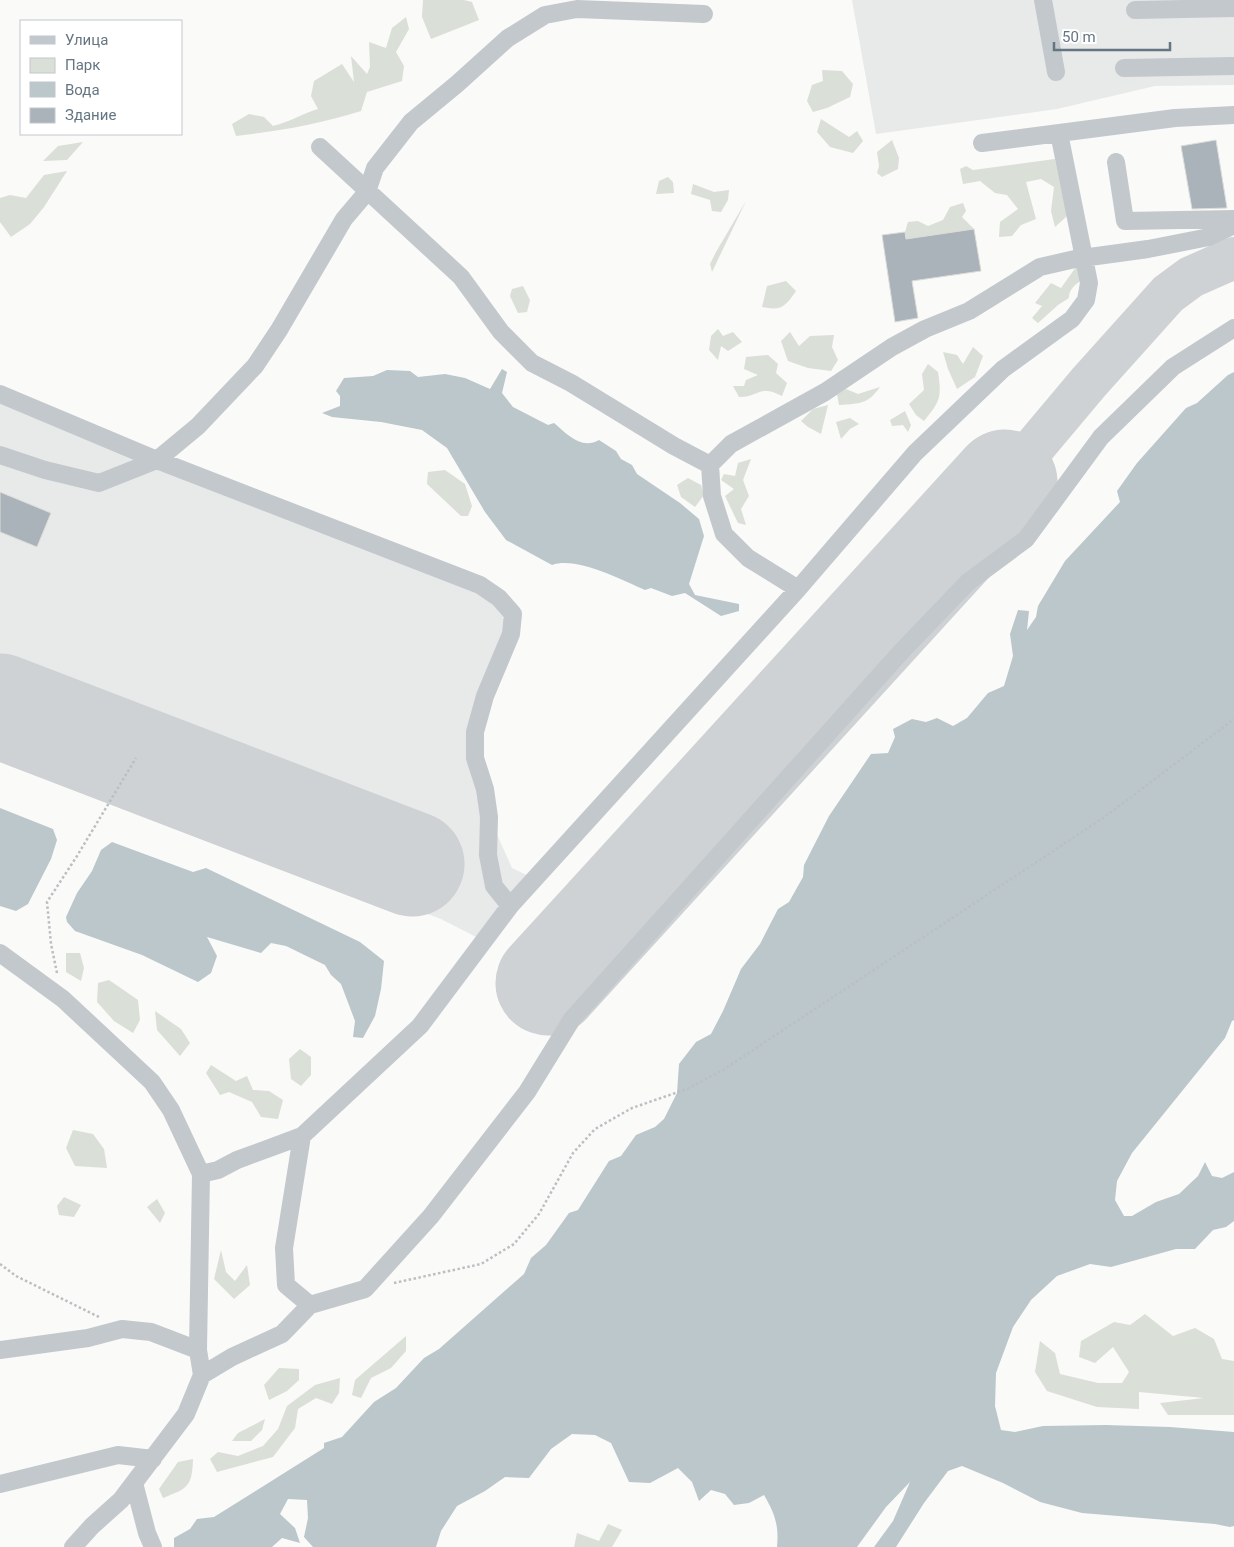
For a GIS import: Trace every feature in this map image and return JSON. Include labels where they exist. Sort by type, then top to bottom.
[{"type":"lane","points":[[1043,0],[1056,72]]},
{"type":"lane","points":[[1135,10],[1234,8]]},
{"type":"lane","points":[[0,456],[45,470],[99,483],[157,460],[198,426],[255,366],[279,330],[344,219],[367,192],[375,168],[411,122],[508,38],[545,15],[577,9],[704,14]]},
{"type":"lane","points":[[1124,68],[1234,66]]},
{"type":"lane","points":[[982,144],[1175,118],[1234,115]]},
{"type":"lane","points":[[201,1174],[218,1170],[236,1160],[302,1136],[420,1026],[510,906],[798,589],[915,454],[1003,370],[1072,319],[1086,300],[1089,283],[1059,133]]},
{"type":"lane","points":[[320,146],[367,192],[461,277],[501,332],[532,363],[571,383],[674,446],[710,465]]},
{"type":"lane","points":[[1116,162],[1125,221],[1234,219]]},
{"type":"lane","points":[[798,589],[748,558],[724,534],[712,496],[710,465],[731,444],[826,392],[892,347],[925,329],[969,311],[1040,267],[1084,258],[1148,250],[1209,237],[1234,225]]},
{"type":"lane","points":[[202,1375],[282,1334],[310,1304],[365,1289],[431,1216],[527,1092],[572,1018],[893,661],[968,582],[1026,539],[1101,437],[1173,367],[1234,328]]},
{"type":"lane","points":[[0,394],[157,460],[480,585],[499,598],[512,614],[511,634],[485,696],[475,732],[475,758],[485,790],[489,817],[488,855],[494,886],[510,906]]},
{"type":"lane","points":[[0,953],[63,999],[152,1082],[171,1110],[201,1174],[198,1350],[202,1375],[186,1414],[154,1459],[121,1500],[92,1526],[73,1547]]},
{"type":"lane","points":[[302,1136],[284,1248],[286,1285],[310,1304]]},
{"type":"lane","points":[[0,1350],[88,1338],[122,1328],[151,1332],[198,1350]]},
{"type":"lane","points":[[0,1484],[118,1455],[154,1459]]},
{"type":"lane","points":[[134,1483],[147,1533],[153,1547]]},
{"type":"path","points":[[394,1283],[481,1264],[514,1244],[539,1214],[573,1153],[595,1129],[632,1108],[687,1090],[723,1070],[1106,816],[1234,719]]},
{"type":"path","points":[[63,999],[51,944],[48,902],[136,758]]},
{"type":"path","points":[[0,1264],[16,1276],[122,1328]]},
{"type":"shaded area","points":[[852,0],[1234,0],[1234,85],[1155,86],[1057,109],[876,134]]},
{"type":"shaded area","points":[[0,397],[485,588],[513,614],[475,732],[489,817],[512,868],[535,879],[484,941],[441,919],[0,753]]},
{"type":"green space","points":[[423,0],[464,0],[472,2],[479,20],[431,39],[422,17]]},
{"type":"green space","points":[[406,17],[409,29],[396,52],[404,66],[402,81],[367,92],[361,111],[330,120],[236,136],[232,124],[249,114],[264,117],[273,126],[318,109],[311,96],[314,81],[342,64],[354,82],[351,56],[367,74],[370,67],[369,42],[386,48],[392,28]]},
{"type":"green space","points":[[822,70],[842,71],[853,84],[850,97],[827,108],[813,112],[807,101],[812,85],[823,81]]},
{"type":"green space","points":[[821,119],[849,137],[857,131],[863,141],[853,153],[830,147],[817,132]]},
{"type":"green space","points":[[892,140],[899,158],[898,169],[882,177],[877,173],[879,166],[877,152]]},
{"type":"green space","points":[[83,142],[67,160],[43,161],[58,146]]},
{"type":"green space","points":[[1055,159],[1067,216],[1055,227],[1051,211],[1054,187],[1041,179],[1026,182],[1036,219],[1021,225],[1012,236],[999,237],[1000,222],[1018,209],[1007,195],[995,193],[980,181],[963,184],[960,169],[966,166],[973,170]]},
{"type":"green space","points":[[67,171],[44,207],[30,224],[11,237],[0,222],[0,198],[10,195],[26,198],[44,175]]},
{"type":"green space","points":[[668,177],[673,182],[674,193],[656,194],[659,181]]},
{"type":"green space","points":[[693,184],[714,192],[729,190],[728,200],[721,212],[712,211],[710,200],[691,194]]},
{"type":"green space","points":[[746,201],[712,272],[710,264]]},
{"type":"green space","points":[[963,203],[966,211],[962,217],[974,229],[906,239],[905,232],[908,222],[918,221],[928,226],[943,220],[950,207]]},
{"type":"green space","points":[[1076,267],[1088,274],[1073,287],[1069,298],[1038,323],[1032,318],[1042,306],[1035,303],[1051,283],[1061,288]]},
{"type":"green space","points":[[786,281],[796,291],[789,301],[778,308],[762,307],[767,286]]},
{"type":"green space","points":[[523,286],[530,300],[527,312],[518,313],[510,296],[512,289]]},
{"type":"green space","points":[[718,329],[723,336],[733,332],[742,342],[728,351],[721,346],[718,360],[709,350],[711,336]]},
{"type":"green space","points":[[790,332],[799,346],[810,336],[834,335],[832,347],[838,360],[831,371],[808,368],[788,361],[781,341]]},
{"type":"green space","points":[[973,347],[983,356],[975,377],[957,389],[943,352],[957,355],[963,364]]},
{"type":"green space","points":[[768,355],[778,364],[776,373],[787,383],[782,396],[764,391],[739,397],[733,386],[744,386],[746,380],[758,375],[744,369],[746,357]]},
{"type":"green space","points":[[928,364],[938,372],[940,393],[937,404],[924,421],[916,415],[909,404],[924,390],[922,374]]},
{"type":"green space","points":[[880,387],[867,400],[839,405],[837,394],[846,389],[858,394]]},
{"type":"green space","points":[[828,405],[821,434],[801,421],[813,409]]},
{"type":"green space","points":[[905,411],[911,425],[908,432],[903,425],[892,426],[890,420]]},
{"type":"green space","points":[[850,418],[859,424],[850,429],[841,439],[836,422]]},
{"type":"green space","points":[[751,459],[743,480],[749,496],[741,509],[746,525],[738,523],[725,496],[734,489],[721,480],[724,474],[735,476],[738,463]]},
{"type":"green space","points":[[445,470],[465,484],[472,506],[468,516],[461,516],[427,484],[428,472]]},
{"type":"green space","points":[[688,478],[701,485],[704,495],[695,507],[681,497],[677,485]]},
{"type":"green space","points":[[66,953],[80,953],[84,968],[81,981],[66,972]]},
{"type":"green space","points":[[109,980],[138,1000],[140,1020],[133,1033],[114,1021],[97,1002],[98,983]]},
{"type":"green space","points":[[155,1011],[181,1029],[190,1043],[180,1056],[157,1030]]},
{"type":"green space","points":[[300,1049],[311,1057],[311,1075],[301,1086],[291,1079],[289,1059]]},
{"type":"green space","points":[[211,1065],[236,1081],[247,1076],[253,1090],[269,1091],[283,1100],[278,1119],[261,1117],[252,1102],[229,1092],[220,1095],[206,1073]]},
{"type":"green space","points":[[73,1130],[93,1134],[104,1149],[107,1168],[75,1166],[66,1148]]},
{"type":"green space","points":[[64,1197],[81,1205],[74,1217],[59,1215],[57,1206]]},
{"type":"green space","points":[[157,1199],[165,1213],[160,1223],[147,1207]]},
{"type":"green space","points":[[221,1250],[226,1272],[235,1281],[247,1265],[250,1285],[234,1299],[214,1279]]},
{"type":"green space","points":[[1145,1314],[1173,1336],[1195,1328],[1214,1339],[1222,1359],[1234,1361],[1234,1415],[1168,1415],[1160,1403],[1204,1398],[1139,1392],[1139,1409],[1097,1407],[1047,1391],[1035,1372],[1040,1341],[1055,1353],[1060,1374],[1098,1383],[1122,1383],[1129,1372],[1113,1347],[1095,1363],[1079,1357],[1081,1341],[1114,1322],[1130,1325]]},
{"type":"green space","points":[[406,1336],[406,1351],[391,1368],[371,1378],[361,1398],[352,1395],[355,1380]]},
{"type":"green space","points":[[279,1368],[299,1369],[299,1380],[287,1391],[269,1400],[264,1385]]},
{"type":"green space","points":[[340,1378],[339,1393],[332,1404],[316,1398],[298,1409],[295,1428],[273,1457],[217,1472],[210,1459],[218,1452],[238,1456],[263,1446],[278,1429],[287,1406],[315,1385]]},
{"type":"green space","points":[[265,1419],[262,1430],[251,1441],[232,1441],[238,1433]]},
{"type":"green space","points":[[193,1459],[190,1481],[187,1485],[178,1492],[163,1498],[159,1489],[178,1462]]},
{"type":"green space","points":[[608,1524],[622,1530],[612,1547],[574,1547],[577,1533],[599,1541]]},
{"type":"water","points":[[502,369],[507,372],[502,393],[513,407],[548,425],[554,423],[569,436],[580,442],[592,443],[599,440],[616,451],[621,459],[632,465],[637,474],[680,503],[699,519],[704,536],[689,584],[695,595],[739,604],[739,611],[721,616],[685,593],[672,596],[651,588],[645,590],[586,566],[562,563],[552,565],[506,540],[485,512],[447,448],[422,430],[381,422],[332,417],[322,413],[340,406],[340,396],[336,391],[344,378],[373,376],[387,370],[410,371],[418,377],[445,374],[465,378],[490,389]]},
{"type":"water","points":[[1234,372],[1234,1020],[1225,1038],[1132,1153],[1117,1181],[1115,1200],[1124,1216],[1132,1216],[1156,1202],[1179,1194],[1198,1176],[1205,1162],[1212,1176],[1222,1178],[1234,1172],[1234,1221],[1226,1227],[1213,1230],[1195,1249],[1176,1249],[1111,1267],[1090,1264],[1057,1276],[1031,1300],[1013,1327],[996,1373],[995,1406],[1001,1430],[1015,1432],[1043,1426],[1106,1425],[1234,1432],[1234,1526],[1082,1513],[1040,1502],[1003,1483],[962,1466],[948,1471],[924,1503],[896,1547],[874,1547],[893,1521],[910,1482],[886,1507],[857,1547],[777,1547],[775,1520],[764,1495],[749,1503],[734,1505],[725,1494],[711,1490],[699,1501],[692,1482],[678,1468],[650,1483],[629,1482],[611,1443],[595,1435],[572,1434],[551,1449],[529,1478],[505,1477],[485,1491],[457,1506],[441,1531],[436,1547],[313,1547],[304,1537],[308,1518],[307,1500],[288,1499],[280,1514],[295,1528],[300,1543],[282,1538],[272,1547],[174,1547],[174,1538],[190,1529],[197,1519],[214,1517],[324,1448],[324,1443],[342,1437],[374,1402],[396,1388],[424,1358],[439,1349],[524,1274],[531,1258],[546,1245],[569,1213],[578,1210],[609,1161],[621,1156],[636,1135],[655,1127],[664,1119],[677,1093],[679,1064],[696,1042],[711,1034],[741,969],[760,944],[778,909],[789,902],[803,877],[804,865],[829,816],[871,754],[888,753],[895,737],[893,729],[912,719],[926,722],[937,718],[953,726],[967,718],[988,693],[1004,686],[1013,656],[1010,634],[1018,610],[1029,611],[1027,630],[1036,617],[1038,606],[1065,561],[1120,502],[1117,491],[1137,463],[1186,408],[1197,403],[1228,375]]},
{"type":"water","points":[[0,808],[53,829],[57,840],[51,859],[28,904],[16,911],[0,906]]},
{"type":"water","points":[[112,842],[193,872],[206,868],[360,942],[384,961],[381,989],[375,1016],[363,1038],[353,1037],[355,1021],[341,984],[331,975],[325,965],[286,946],[271,943],[261,953],[207,937],[217,956],[211,973],[198,982],[142,955],[75,931],[67,922],[66,917],[77,893],[92,871],[101,850]]},
{"type":"building","points":[[1216,140],[1227,208],[1192,209],[1181,146]]},
{"type":"building","points":[[974,229],[981,271],[912,281],[918,318],[895,322],[882,235],[905,232],[906,239]]},
{"type":"building","points":[[0,492],[51,513],[37,547],[0,532]]},
{"type":"taxiway","points":[[1005,482],[1089,382],[1168,294],[1191,277],[1234,258]]},
{"type":"runway","points":[[548,983],[1005,482]]},
{"type":"runway","points":[[0,706],[412,864]]}]
